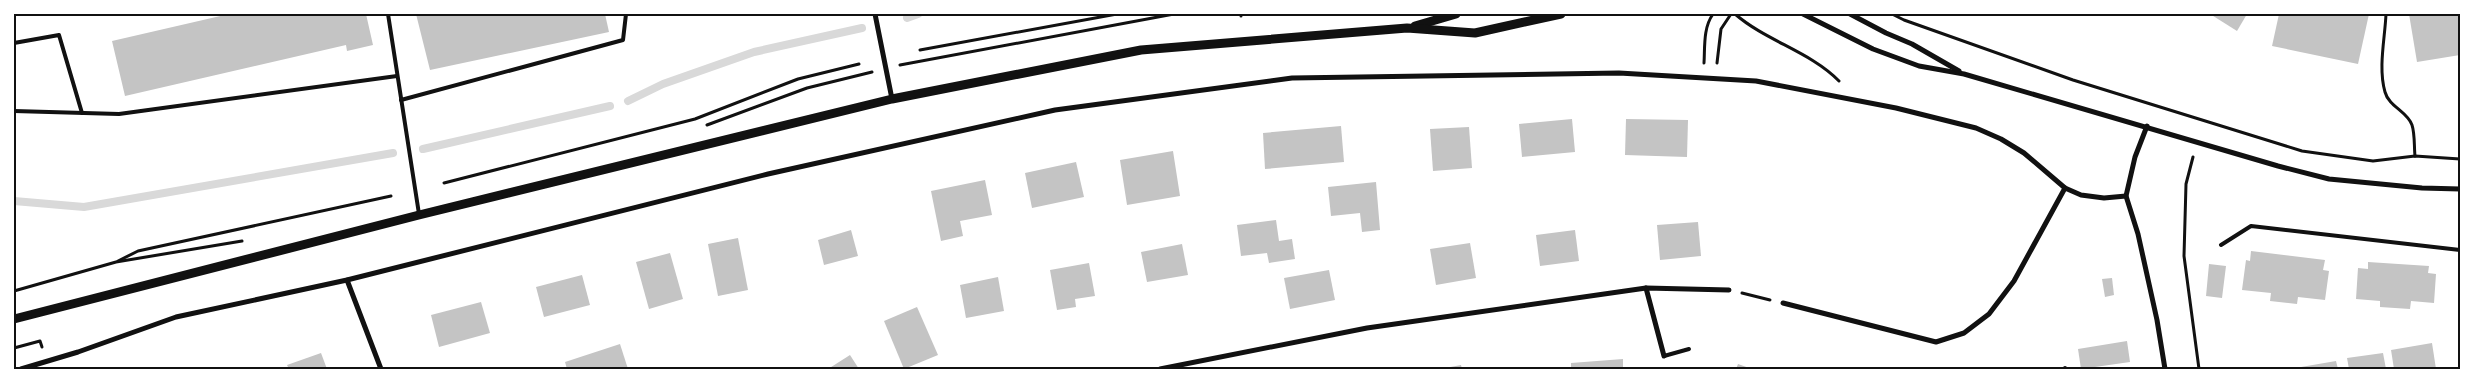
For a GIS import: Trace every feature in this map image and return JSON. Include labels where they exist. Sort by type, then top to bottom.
[{"type":"street","points":[[874,14],[892,99]]},
{"type":"street","points":[[1407,28],[1456,14]]},
{"type":"street","points":[[14,319],[419,215],[892,99],[1141,50],[1407,28],[1475,33],[1560,14]]},
{"type":"street","points":[[1803,14],[1873,49],[1920,66],[1964,74],[2058,103],[2147,126],[2329,179],[2422,188],[2460,189]]},
{"type":"street","points":[[1850,14],[1912,44],[1964,74]]},
{"type":"street","points":[[21,369],[78,352],[176,317],[347,280],[768,174],[1055,110],[1292,78],[1618,73],[1756,81],[1859,101],[1976,128],[2001,139],[2024,153],[2065,188],[2081,195],[2104,198],[2126,196]]},
{"type":"street","points":[[2147,126],[2135,157],[2126,196],[2138,234],[2157,320],[2165,369]]},
{"type":"street","points":[[1783,303],[1936,342],[1964,332],[1989,314],[2014,281],[2065,188]]},
{"type":"street","points":[[347,280],[381,369]]},
{"type":"street","points":[[1646,288],[1664,356]]},
{"type":"street","points":[[1160,369],[1367,328],[1646,288],[1729,290]]},
{"type":"lane","points":[[388,14],[419,215]]},
{"type":"lane","points":[[401,100],[623,40],[626,14]]},
{"type":"lane","points":[[14,43],[59,35],[82,113]]},
{"type":"lane","points":[[14,111],[119,114],[397,76]]},
{"type":"lane","points":[[2221,245],[2251,226],[2460,250]]},
{"type":"lane","points":[[1664,356],[1688,349]]},
{"type":"path","points":[[920,50],[1117,14]]},
{"type":"path","points":[[924,60],[1174,14]]},
{"type":"path","points":[[1703,77],[1706,33],[1708,21],[1713,14]]},
{"type":"path","points":[[1722,14],[1726,19]]},
{"type":"path","points":[[1716,78],[1721,29],[1731,14]]},
{"type":"path","points":[[1735,14],[1754,28],[1835,76],[1859,101]]},
{"type":"path","points":[[1892,14],[1904,20],[2064,77],[2302,151],[2372,161],[2415,156],[2460,159]]},
{"type":"path","points":[[2386,14],[2383,71],[2385,91],[2389,101],[2406,116],[2412,125],[2415,156]]},
{"type":"path","points":[[444,183],[694,119],[798,79],[859,64]]},
{"type":"path","points":[[701,127],[773,99],[856,75]]},
{"type":"path","points":[[2199,369],[2184,256],[2186,184],[2204,120]]},
{"type":"path","points":[[116,262],[138,251],[391,196]]},
{"type":"path","points":[[14,291],[116,262],[247,240]]},
{"type":"building","points":[[229,14],[366,14],[373,45],[347,51],[346,45],[125,96],[112,41]]},
{"type":"building","points":[[416,14],[605,14],[609,32],[430,70]]},
{"type":"building","points":[[2210,14],[2247,14],[2237,31]]},
{"type":"building","points":[[2279,14],[2369,14],[2358,64],[2272,46]]},
{"type":"building","points":[[2409,14],[2460,14],[2460,55],[2417,62]]},
{"type":"building","points":[[1572,119],[1575,152],[1522,157],[1519,124]]},
{"type":"building","points":[[1626,119],[1688,120],[1687,157],[1625,155]]},
{"type":"building","points":[[1341,126],[1344,162],[1265,169],[1263,133]]},
{"type":"building","points":[[1469,127],[1472,168],[1433,171],[1430,129]]},
{"type":"building","points":[[1173,151],[1180,196],[1127,205],[1120,160]]},
{"type":"building","points":[[1076,162],[1084,197],[1032,208],[1025,173]]},
{"type":"building","points":[[985,180],[992,215],[960,221],[963,236],[941,241],[931,191]]},
{"type":"building","points":[[1376,182],[1380,230],[1362,232],[1360,213],[1331,216],[1328,187]]},
{"type":"building","points":[[1276,220],[1279,241],[1292,239],[1295,259],[1269,263],[1267,253],[1241,256],[1237,225]]},
{"type":"building","points":[[1698,222],[1701,256],[1660,260],[1657,225]]},
{"type":"building","points":[[851,230],[858,256],[824,265],[818,240]]},
{"type":"building","points":[[1575,230],[1579,261],[1540,266],[1536,235]]},
{"type":"building","points":[[738,238],[748,290],[718,296],[708,244]]},
{"type":"building","points":[[1470,243],[1476,278],[1436,285],[1430,249]]},
{"type":"building","points":[[1182,244],[1188,275],[1147,282],[1141,252]]},
{"type":"building","points":[[2251,251],[2325,260],[2323,270],[2329,271],[2325,300],[2298,297],[2297,304],[2270,301],[2271,293],[2242,290],[2246,260],[2250,261]]},
{"type":"building","points":[[670,253],[683,299],[649,309],[636,262]]},
{"type":"building","points":[[2368,262],[2429,266],[2428,273],[2436,274],[2434,303],[2411,301],[2410,309],[2380,307],[2380,301],[2356,299],[2358,268],[2368,269]]},
{"type":"building","points":[[1089,263],[1095,296],[1075,299],[1076,307],[1057,310],[1050,270]]},
{"type":"building","points":[[2209,264],[2226,266],[2222,298],[2206,296]]},
{"type":"building","points":[[1329,270],[1335,300],[1290,309],[1284,278]]},
{"type":"building","points":[[582,275],[590,305],[544,317],[536,287]]},
{"type":"building","points":[[998,277],[1004,311],[966,318],[960,285]]},
{"type":"building","points":[[2112,278],[2114,295],[2105,297],[2102,279]]},
{"type":"building","points":[[481,302],[490,333],[439,347],[431,315]]},
{"type":"building","points":[[917,307],[938,355],[904,369],[884,321]]},
{"type":"building","points":[[2127,341],[2130,362],[2081,369],[2078,349]]},
{"type":"building","points":[[2432,343],[2436,369],[2394,369],[2391,350]]},
{"type":"building","points":[[620,344],[628,369],[567,369],[565,362]]},
{"type":"building","points":[[321,353],[327,369],[289,369],[287,365]]},
{"type":"building","points":[[2383,353],[2386,369],[2349,369],[2347,358]]},
{"type":"building","points":[[850,355],[859,369],[828,369]]},
{"type":"building","points":[[1623,359],[1623,369],[1571,369],[1571,363]]},
{"type":"building","points":[[2336,361],[2338,369],[2302,369],[2301,367]]},
{"type":"building","points":[[1738,364],[1752,369],[1736,369]]},
{"type":"building","points":[[1461,365],[1462,369],[1445,369],[1445,368]]},
{"type":"waterway","points":[[907,18],[918,14]]},
{"type":"waterway","points":[[628,101],[663,84],[754,52],[862,28]]},
{"type":"waterway","points":[[423,149],[610,106]]},
{"type":"waterway","points":[[14,201],[84,207],[393,153]]}]
